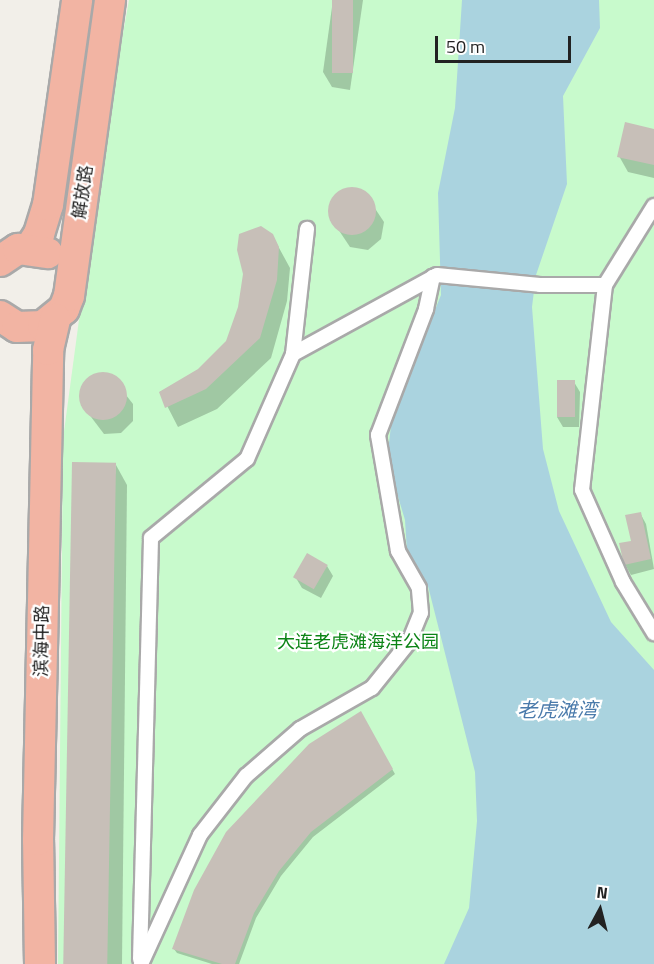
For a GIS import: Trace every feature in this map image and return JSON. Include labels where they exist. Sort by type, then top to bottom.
[{"type":"highway","name":"解放路","points":[[30,248],[39,234],[48,205],[77,0]]},
{"type":"highway","name":"解放路","points":[[51,315],[110,0]]},
{"type":"highway","points":[[0,261],[18,249],[30,248]]},
{"type":"highway","name":"滨海中路","points":[[30,248],[52,255],[60,263],[69,284],[51,315],[48,350],[38,840],[40,964]]},
{"type":"highway","points":[[0,316],[17,327],[51,315]]},
{"type":"highway","name":"滨海中路","points":[[20,964],[19,839],[51,315]]},
{"type":"street","points":[[654,206],[605,285],[582,490],[623,582],[654,633]]},
{"type":"street","points":[[141,964],[151,538],[247,459],[293,354],[307,229]]},
{"type":"street","points":[[293,354],[435,276],[540,285],[605,285]]},
{"type":"street","points":[[141,964],[200,835],[246,776],[300,729],[372,688],[409,642],[421,613],[419,588],[398,551],[378,435],[426,309],[435,276]]},
{"type":"green space","name":"大连老虎滩海洋公园","points":[[129,0],[654,0],[654,964],[58,964],[63,439],[101,156]]},
{"type":"water","name":"老虎滩湾","points":[[462,0],[599,0],[600,28],[563,96],[567,184],[536,275],[532,307],[543,449],[559,511],[611,622],[654,670],[654,964],[444,964],[469,908],[477,821],[475,772],[428,586],[407,552],[405,520],[387,460],[392,417],[441,295],[438,193],[455,108]]},
{"type":"building","points":[[332,0],[353,0],[353,73],[332,73]]},
{"type":"building","points":[[625,122],[654,129],[654,165],[617,157]]},
{"type":"building","points":[[347,187],[357,187],[369,194],[376,206],[376,216],[369,228],[357,235],[347,235],[332,224],[328,216],[328,206],[339,191]]},
{"type":"building","points":[[261,226],[273,234],[279,247],[277,280],[260,338],[206,389],[165,408],[159,392],[198,369],[226,341],[238,307],[243,274],[237,250],[239,234]]},
{"type":"building","points":[[103,372],[120,379],[127,396],[120,413],[103,420],[86,413],[79,396],[86,379]]},
{"type":"building","points":[[557,380],[575,380],[575,417],[557,417]]},
{"type":"building","points":[[72,462],[116,463],[107,964],[63,964]]},
{"type":"building","points":[[641,512],[651,559],[624,565],[619,543],[631,541],[625,515]]},
{"type":"building","points":[[307,553],[328,565],[314,589],[293,577]]},
{"type":"building","points":[[361,711],[393,769],[311,832],[279,871],[254,913],[235,964],[222,964],[172,949],[194,890],[226,832],[309,744]]}]
